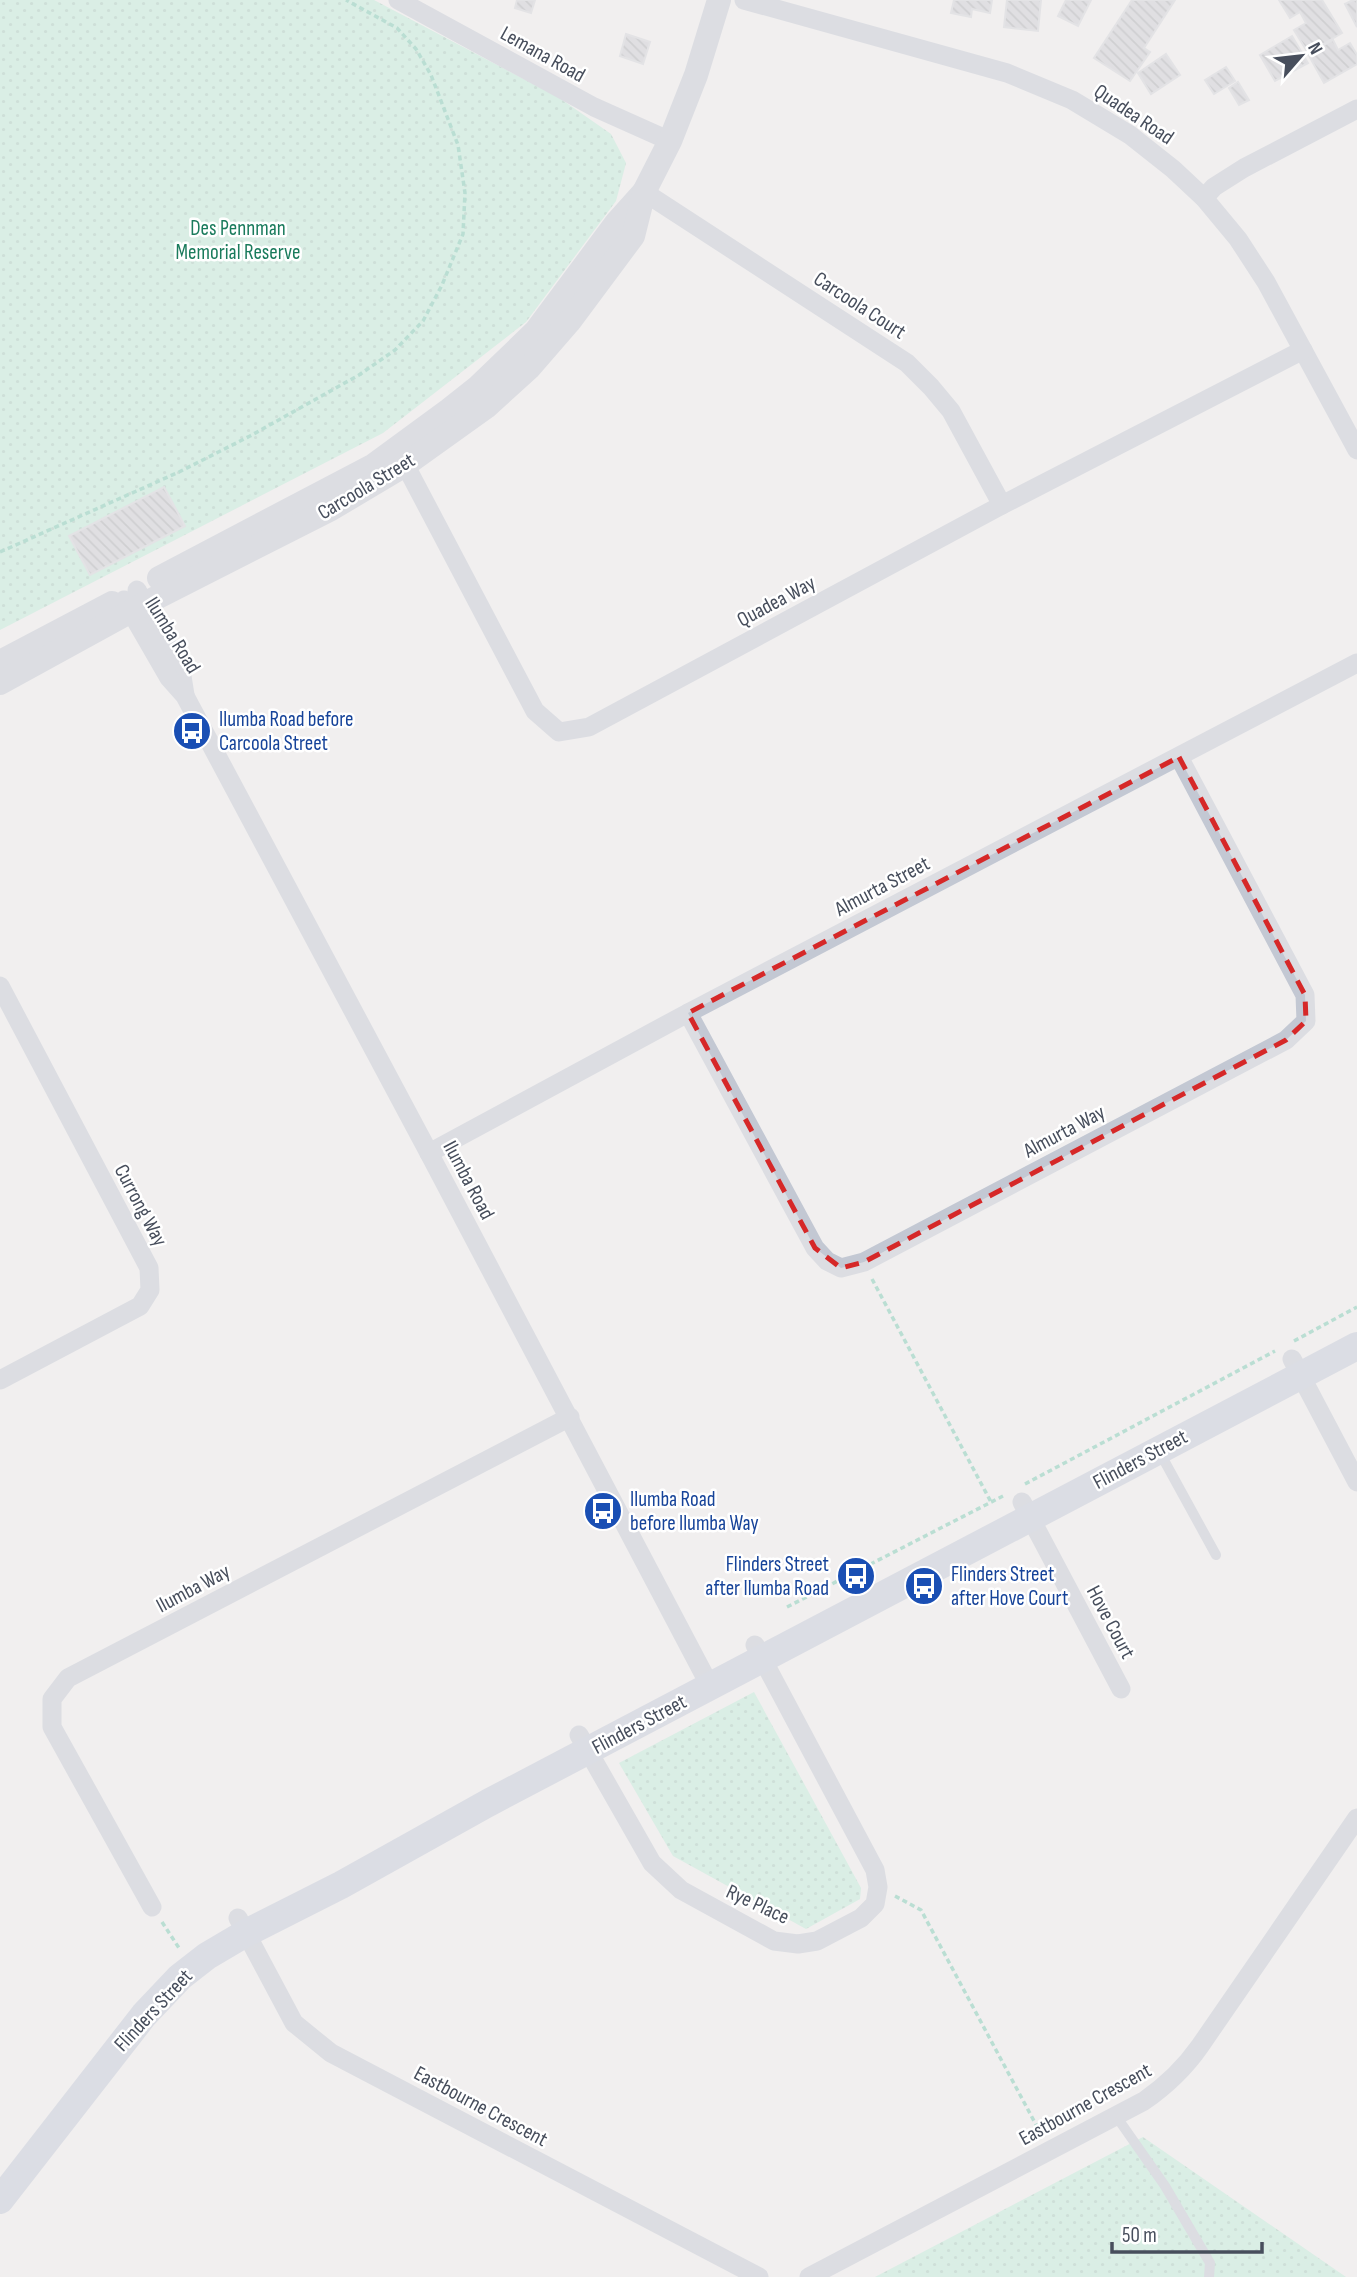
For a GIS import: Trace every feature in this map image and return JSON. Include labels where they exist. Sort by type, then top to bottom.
[{"type":"main road","name":"Flinders Street","points":[[0,2174],[119,2016],[182,1952],[341,1885],[583,1743],[759,1652],[1017,1501],[1292,1356],[1357,1326]]},
{"type":"main road","name":"Flinders Street","points":[[1017,1501],[1158,1450],[1292,1356],[1357,1346]]},
{"type":"main road","name":"Flinders Street","points":[[0,2200],[144,2015],[180,1977],[242,1925]]},
{"type":"street","name":"Lemana Road","points":[[399,0],[594,107],[670,141]]},
{"type":"street","name":"Carcoola Street","points":[[0,683],[133,601],[374,465],[401,457],[485,407],[530,366],[569,322],[634,236],[644,192],[670,141],[696,75],[719,0]]},
{"type":"street","name":"Quadea Road","points":[[744,0],[1007,73],[1072,100],[1130,135],[1204,198],[1238,239],[1266,282],[1356,446]]},
{"type":"street","points":[[1204,198],[1214,187],[1244,168],[1357,109]]},
{"type":"street","name":"Carcoola Court","points":[[644,192],[907,363],[932,387],[951,411],[1002,505]]},
{"type":"street","name":"Quadea Way","points":[[401,457],[536,710],[559,732],[589,727],[1002,505],[1303,350]]},
{"type":"street","name":"Carcoola Street","points":[[0,662],[133,601]]},
{"type":"street","name":"Ilumba Road","points":[[133,601],[169,678],[185,696],[570,1417],[706,1679]]},
{"type":"street","name":"Almurta Street","points":[[429,1153],[688,1013],[1357,663]]},
{"type":"street","name":"Almurta Way","points":[[688,1013],[815,1248],[827,1261],[841,1268],[864,1262],[1286,1040],[1306,1021],[1305,995],[1179,757]]},
{"type":"street","name":"Currong Way","points":[[0,986],[149,1268],[150,1290],[140,1306],[0,1380]]},
{"type":"street","points":[[1292,1356],[1357,1482]]},
{"type":"street","name":"Ilumba Way","points":[[152,1907],[52,1727],[52,1699],[68,1678],[570,1417]]},
{"type":"street","name":"Hove Court","points":[[1017,1501],[1121,1689]]},
{"type":"street","points":[[759,1652],[875,1870],[878,1887]]},
{"type":"street","name":"Rye Place","points":[[583,1743],[652,1863],[666,1878],[681,1890],[774,1941],[798,1944],[817,1941],[861,1918],[875,1904],[878,1887]]},
{"type":"street","name":"Eastbourne Crescent","points":[[809,2277],[1051,2151],[1166,2086],[1184,2068],[1357,1818]]},
{"type":"street","name":"Eastbourne Crescent","points":[[242,1925],[294,2024],[331,2053],[759,2277]]},
{"type":"lane","points":[[1158,1450],[1216,1555]]},
{"type":"lane","points":[[1179,1511],[1189,1505]]},
{"type":"lane","points":[[1198,1548],[1209,1542]]},
{"type":"lane","points":[[1116,2116],[1165,2186],[1210,2263],[1209,2277]]},
{"type":"path","points":[[0,552],[179,472],[262,430],[395,351],[423,321],[442,285],[463,234],[465,193],[458,145],[431,75],[416,49],[397,28],[346,0]]},
{"type":"path","points":[[864,1262],[991,1502]]},
{"type":"path","points":[[787,1606],[991,1502],[1017,1501],[1292,1356],[1357,1307]]},
{"type":"path","points":[[878,1887],[921,1910],[1051,2151]]},
{"type":"path","points":[[152,1907],[182,1952]]},
{"type":"highlighted area","points":[[1179,757],[1305,995],[1306,1021],[1286,1040],[864,1262],[841,1268],[815,1248],[688,1013]]},
{"type":"green space","name":"Des Pennman Memorial Reserve","points":[[0,0],[374,0],[558,97],[611,134],[626,163],[616,201],[526,322],[383,433],[0,630]]},
{"type":"green space","points":[[754,1692],[861,1888],[860,1899],[806,1929],[673,1856],[619,1763]]},
{"type":"green space","points":[[1143,2137],[1346,2277],[875,2277]]},
{"type":"building","points":[[517,0],[535,0],[531,13],[515,8]]},
{"type":"building","points":[[954,0],[992,0],[990,13],[972,9],[971,17],[951,13]]},
{"type":"building","points":[[1007,0],[1041,0],[1038,31],[1004,27]]},
{"type":"building","points":[[1066,0],[1091,0],[1078,26],[1058,16]]},
{"type":"building","points":[[1132,0],[1175,0],[1144,48],[1150,52],[1130,81],[1094,58]]},
{"type":"building","points":[[1279,0],[1322,0],[1342,33],[1308,53],[1294,30],[1306,23],[1300,12],[1290,18]]},
{"type":"building","points":[[1357,0],[1357,27],[1345,4]]},
{"type":"building","points":[[626,34],[650,42],[643,64],[620,56]]},
{"type":"building","points":[[1292,36],[1308,63],[1275,81],[1260,55]]},
{"type":"building","points":[[1333,40],[1338,50],[1350,43],[1357,55],[1357,64],[1324,83],[1308,54]]},
{"type":"building","points":[[1166,54],[1180,75],[1151,94],[1138,73]]},
{"type":"building","points":[[1226,67],[1235,81],[1214,94],[1205,80]]},
{"type":"building","points":[[1238,82],[1249,100],[1239,105],[1229,88]]},
{"type":"building","points":[[164,487],[185,526],[90,575],[69,536]]},
{"type":"place","name":"Ilumba Road before Carcoola Street","points":[[192,731]]},
{"type":"place","name":"Ilumba Road before Ilumba Way","points":[[603,1511]]},
{"type":"place","name":"Flinders Street after Ilumba Road","points":[[856,1576]]},
{"type":"place","name":"Flinders Street after Hove Court","points":[[924,1586]]}]
